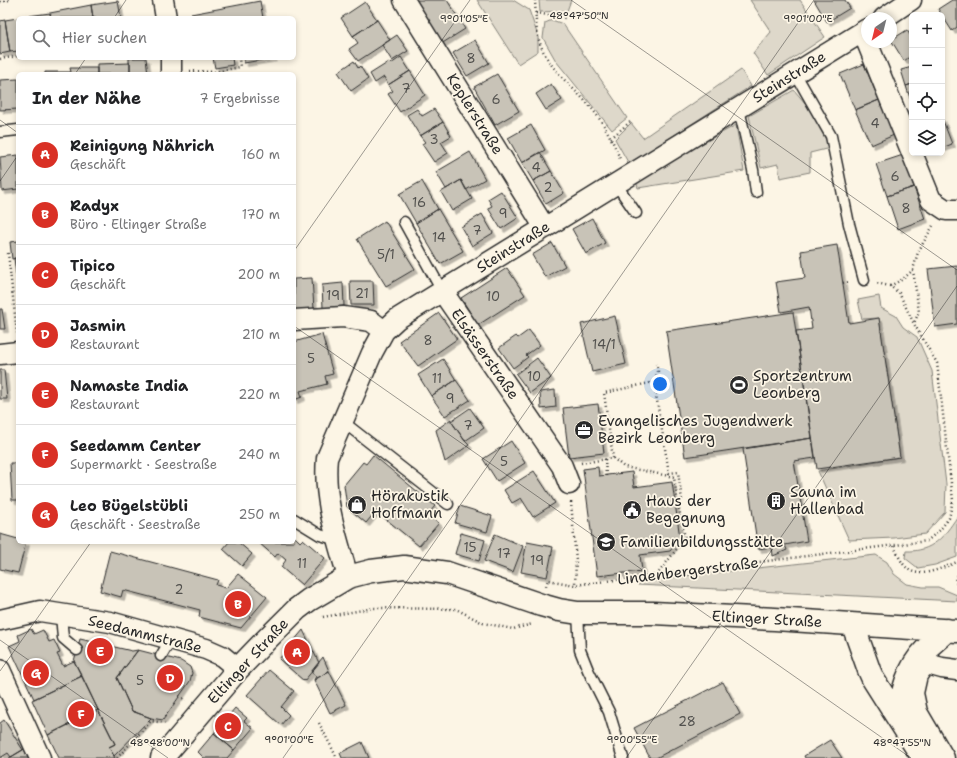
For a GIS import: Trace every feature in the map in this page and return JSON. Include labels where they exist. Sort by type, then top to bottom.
[{"type":"main road","name":"Eltinger Straße","points":[[162,758],[238,669],[297,609],[309,600],[348,577],[371,571],[404,567],[447,574],[541,605],[578,613],[653,613],[952,631]]},
{"type":"main road","points":[[853,624],[868,670],[923,758]]},
{"type":"main road","points":[[898,718],[901,698],[910,672],[925,650],[952,631]]},
{"type":"street","points":[[163,0],[166,16]]},
{"type":"street","name":"Keplerstraße","points":[[404,0],[545,228]]},
{"type":"street","points":[[893,12],[911,0]]},
{"type":"street","name":"Steinstraße","points":[[348,577],[330,515],[321,472],[372,353],[384,331],[396,319],[739,109],[795,73],[861,39]]},
{"type":"street","points":[[871,48],[909,145]]},
{"type":"street","points":[[913,156],[931,200],[952,210]]},
{"type":"street","name":"Elsässerstraße","points":[[442,291],[562,466],[570,484]]},
{"type":"street","points":[[296,320],[343,317],[371,321],[384,331]]},
{"type":"street","points":[[0,354],[16,352]]},
{"type":"street","name":"Seedammstraße","points":[[0,620],[40,611],[110,622],[166,647],[206,649],[222,656],[238,669]]},
{"type":"street","points":[[944,758],[917,712],[913,693],[917,675],[929,661],[931,665],[957,670]]},
{"type":"street","points":[[0,670],[40,758]]},
{"type":"lane","points":[[795,73],[831,136],[864,280]]},
{"type":"lane","points":[[739,109],[753,170],[756,192]]},
{"type":"lane","points":[[0,132],[16,130]]},
{"type":"lane","points":[[621,180],[636,213]]},
{"type":"lane","name":"Elsässerstraße","points":[[404,222],[442,291]]},
{"type":"lane","points":[[342,422],[448,504]]},
{"type":"lane","points":[[296,519],[320,536],[338,540]]},
{"type":"lane","points":[[578,613],[580,650],[588,670],[609,712],[623,758]]},
{"type":"lane","points":[[61,615],[64,638],[77,650]]},
{"type":"path","points":[[0,2],[9,0]]},
{"type":"path","points":[[535,0],[536,23],[540,45],[551,65],[593,110],[612,138],[621,180]]},
{"type":"path","points":[[536,13],[565,18]]},
{"type":"path","points":[[0,59],[16,56]]},
{"type":"path","points":[[171,68],[215,72],[240,67],[239,60]]},
{"type":"path","points":[[612,138],[630,122]]},
{"type":"path","points":[[914,324],[919,312],[913,270],[918,252],[932,226],[952,210]]},
{"type":"path","points":[[8,253],[16,322]]},
{"type":"path","name":"Lindenbergerstraße","points":[[570,484],[576,560],[575,584],[928,541],[940,530],[949,518],[953,500],[937,363],[898,293],[890,286],[904,279],[913,270]]},
{"type":"path","points":[[656,364],[658,372],[654,382],[669,473],[678,472],[682,500],[678,504]]},
{"type":"path","points":[[654,382],[604,393],[613,458],[624,467],[674,477],[685,538],[657,575]]},
{"type":"path","points":[[562,466],[613,458]]},
{"type":"path","points":[[605,460],[606,476]]},
{"type":"path","points":[[894,546],[907,569],[917,572],[931,572],[957,562]]},
{"type":"path","points":[[957,576],[955,577],[957,586]]},
{"type":"path","points":[[297,609],[310,620],[332,614],[374,608],[456,609],[483,623],[513,629],[536,623],[541,605]]},
{"type":"path","points":[[117,758],[151,721],[169,724]]},
{"type":"path","points":[[319,723],[337,758]]},
{"type":"shaded area","points":[[477,0],[513,0],[529,10],[538,36],[538,51],[518,64]]},
{"type":"shaded area","points":[[539,0],[571,0],[567,11],[540,12]]},
{"type":"shaded area","points":[[750,0],[800,0],[825,37],[768,75],[753,53],[771,32]]},
{"type":"shaded area","points":[[552,20],[563,24],[627,118],[612,130],[556,61],[543,38],[545,23]]},
{"type":"shaded area","points":[[741,70],[751,86],[629,164],[615,139],[631,123],[643,138]]},
{"type":"shaded area","points":[[794,90],[811,110],[830,148],[810,153],[810,172],[780,178],[778,164],[761,168],[749,116]]},
{"type":"shaded area","points":[[736,125],[744,171],[638,188],[636,180]]},
{"type":"shaded area","points":[[879,296],[881,308],[896,316],[903,327],[917,337],[932,371],[946,484],[945,512],[925,534],[894,538],[849,540],[818,471],[900,457],[879,318],[862,319],[858,300]]},
{"type":"shaded area","points":[[957,517],[957,557],[935,565],[918,568],[905,558],[906,551],[923,549],[936,542],[942,537]]},
{"type":"shaded area","points":[[876,555],[887,562],[894,574],[907,584],[923,587],[938,587],[957,595],[957,601],[638,585],[639,581]]},
{"type":"building","points":[[415,0],[447,0],[465,29],[441,44]]},
{"type":"building","points":[[814,0],[845,0],[850,8],[827,22]]},
{"type":"building","points":[[952,0],[957,0],[957,27],[952,31],[945,20],[945,12],[940,12],[938,9]]},
{"type":"building","points":[[118,1],[121,16],[93,16],[91,5]]},
{"type":"building","points":[[260,1],[263,16],[192,16],[191,14]]},
{"type":"building","points":[[365,2],[377,20],[353,36],[341,18]]},
{"type":"building","points":[[91,5],[93,16],[51,16],[50,13]]},
{"type":"building","points":[[50,13],[51,16],[28,16]]},
{"type":"building","points":[[16,18],[16,51],[10,52],[5,20]]},
{"type":"building","points":[[5,20],[10,52],[0,54],[0,21]]},
{"type":"building","points":[[377,20],[390,40],[358,61],[349,49],[358,43],[353,36]]},
{"type":"building","points":[[907,30],[909,33],[909,57],[904,61],[896,48],[897,36]]},
{"type":"building","points":[[397,35],[408,51],[392,61],[382,45]]},
{"type":"building","points":[[475,40],[489,63],[467,76],[453,53]]},
{"type":"building","points":[[401,57],[410,71],[388,85],[384,77],[375,83],[370,74],[389,62],[391,64]]},
{"type":"building","points":[[129,60],[146,60],[148,72],[130,72]]},
{"type":"building","points":[[213,60],[232,60],[233,65],[215,68]]},
{"type":"building","points":[[244,60],[261,60],[244,63]]},
{"type":"building","points":[[354,61],[358,68],[360,66],[368,79],[351,91],[338,72]]},
{"type":"building","points":[[130,63],[130,72],[97,72],[97,64]]},
{"type":"building","points":[[864,64],[879,100],[855,110],[840,74]]},
{"type":"building","points":[[70,68],[97,68],[97,72],[71,72]]},
{"type":"building","points":[[909,68],[909,85],[906,86],[901,70]]},
{"type":"building","points":[[410,71],[425,95],[400,112],[388,94],[393,91],[388,85]]},
{"type":"building","points":[[497,74],[519,111],[495,125],[474,87]]},
{"type":"building","points":[[16,79],[16,109],[0,110],[0,80]]},
{"type":"building","points":[[551,84],[562,100],[546,110],[536,94]]},
{"type":"building","points":[[909,85],[909,95],[906,86]]},
{"type":"building","points":[[879,100],[894,135],[871,145],[855,110]]},
{"type":"building","points":[[417,109],[422,116],[434,109],[443,122],[420,136],[407,115]]},
{"type":"building","points":[[443,122],[451,136],[441,142],[448,153],[434,162],[422,144],[425,142],[420,136]]},
{"type":"building","points":[[531,125],[545,150],[522,163],[508,138]]},
{"type":"building","points":[[945,126],[952,144],[945,147]]},
{"type":"building","points":[[470,152],[485,179],[466,190],[461,180],[446,189],[436,172]]},
{"type":"building","points":[[540,152],[551,171],[533,181],[522,163]]},
{"type":"building","points":[[16,155],[16,189],[2,191],[0,157]]},
{"type":"building","points":[[903,155],[914,187],[887,196],[876,164]]},
{"type":"building","points":[[551,171],[564,193],[546,204],[533,181]]},
{"type":"building","points":[[461,180],[472,199],[452,211],[441,192]]},
{"type":"building","points":[[422,181],[438,209],[416,223],[399,194]]},
{"type":"building","points":[[914,187],[925,219],[898,229],[887,196]]},
{"type":"building","points":[[501,191],[518,218],[501,229],[488,208],[492,206],[488,199]]},
{"type":"building","points":[[438,209],[463,251],[440,264],[416,223]]},
{"type":"building","points":[[482,214],[493,233],[472,246],[461,227]]},
{"type":"building","points":[[592,218],[605,243],[586,254],[572,229]]},
{"type":"building","points":[[385,221],[415,269],[386,286],[357,239]]},
{"type":"building","points":[[16,241],[16,258],[12,259],[10,242]]},
{"type":"building","points":[[552,243],[565,266],[545,277],[532,255]]},
{"type":"building","points":[[837,245],[849,323],[879,318],[900,457],[817,469],[796,331],[812,329],[809,307],[781,312],[776,282],[805,278],[801,251]]},
{"type":"building","points":[[14,258],[16,258],[16,274]]},
{"type":"building","points":[[957,266],[957,324],[935,327],[928,269]]},
{"type":"building","points":[[507,268],[525,295],[478,325],[461,298]]},
{"type":"building","points":[[312,278],[314,309],[296,310],[296,279]]},
{"type":"building","points":[[350,281],[373,281],[374,305],[351,305]]},
{"type":"building","points":[[343,283],[344,306],[323,308],[322,285]]},
{"type":"building","points":[[0,309],[2,309],[5,329],[0,329]]},
{"type":"building","name":"Sportzentrum Leonberg","points":[[793,312],[812,438],[685,457],[666,331]]},
{"type":"building","points":[[439,313],[457,339],[418,366],[399,341]]},
{"type":"building","points":[[615,316],[626,364],[592,372],[581,324]]},
{"type":"building","points":[[529,330],[540,345],[526,355],[528,357],[513,368],[499,348],[516,336],[518,338]]},
{"type":"building","points":[[322,334],[333,374],[325,376],[327,384],[300,391],[302,397],[296,399],[296,341]]},
{"type":"building","points":[[537,358],[551,378],[530,393],[516,374]]},
{"type":"building","points":[[443,359],[456,380],[431,396],[418,375]]},
{"type":"building","points":[[0,370],[4,370],[7,399],[0,399]]},
{"type":"building","points":[[456,380],[470,400],[445,416],[431,396]]},
{"type":"building","points":[[555,390],[556,407],[541,409],[540,392]]},
{"type":"building","name":"Evangelisches Jugendwerk Bezirk Leonberg","points":[[598,404],[604,453],[569,457],[563,408]]},
{"type":"building","points":[[470,408],[484,428],[465,441],[451,421]]},
{"type":"building","points":[[451,419],[469,445],[445,462],[436,430]]},
{"type":"building","name":"Sauna im Hallenbad","points":[[812,438],[815,458],[794,461],[807,541],[785,545],[787,550],[773,556],[772,547],[758,549],[743,449]]},
{"type":"building","points":[[511,441],[525,463],[497,481],[483,459]]},
{"type":"building","points":[[373,455],[435,506],[428,514],[439,523],[419,546],[376,511],[366,523],[347,507],[344,485],[363,462],[366,464]]},
{"type":"building","points":[[10,463],[16,463],[16,500],[12,500]]},
{"type":"building","name":"Haus der Begegnung","points":[[598,467],[599,476],[632,472],[634,487],[672,482],[680,538],[670,551],[640,555],[642,571],[597,576],[583,469]]},
{"type":"building","points":[[534,471],[555,503],[533,517],[521,498],[512,503],[504,490]]},
{"type":"building","points":[[460,506],[492,516],[487,532],[455,523]]},
{"type":"building","points":[[461,533],[485,540],[479,561],[455,554]]},
{"type":"building","points":[[0,534],[16,538],[16,544],[25,544],[18,573],[0,569]]},
{"type":"building","points":[[495,534],[523,546],[513,572],[484,561]]},
{"type":"building","points":[[296,538],[300,542],[303,539],[325,558],[302,585],[281,567],[286,560],[278,553],[275,557],[260,544],[296,544]]},
{"type":"building","points":[[527,542],[553,547],[547,577],[521,572]]},
{"type":"building","points":[[227,544],[240,544],[252,554],[242,566],[223,549]]},
{"type":"building","points":[[110,551],[218,580],[216,585],[226,588],[238,574],[267,597],[241,628],[199,617],[200,610],[123,590],[121,597],[100,591]]},
{"type":"building","points":[[31,629],[34,634],[43,630],[49,642],[54,640],[60,653],[57,654],[63,666],[74,661],[82,676],[34,699],[9,646],[20,641],[18,635]]},
{"type":"building","points":[[303,630],[319,663],[304,681],[279,659]]},
{"type":"building","points":[[80,639],[132,651],[138,650],[117,678],[132,711],[151,718],[114,756],[109,747],[115,744],[74,661]]},
{"type":"building","points":[[138,650],[181,661],[190,667],[192,673],[190,681],[163,720],[151,718],[132,711],[117,678]]},
{"type":"building","points":[[323,657],[329,671],[314,680],[316,676],[311,672]]},
{"type":"building","points":[[269,670],[294,691],[281,707],[289,715],[281,725],[247,695]]},
{"type":"building","points":[[329,671],[346,705],[330,713],[314,680]]},
{"type":"building","points":[[82,676],[98,710],[48,735],[32,700]]},
{"type":"building","points":[[723,682],[740,714],[656,758],[650,758],[634,728]]},
{"type":"building","points":[[235,708],[247,718],[244,721],[253,728],[234,750],[214,733]]},
{"type":"building","points":[[98,710],[115,744],[109,747],[115,758],[59,758],[48,735]]},
{"type":"building","points":[[4,720],[23,750],[11,757],[8,753],[0,758],[0,723]]},
{"type":"building","points":[[214,733],[234,750],[227,758],[204,758],[198,752]]},
{"type":"building","points":[[830,740],[842,758],[805,758],[804,756]]},
{"type":"building","points":[[362,742],[369,758],[342,758],[340,753]]},
{"type":"building","points":[[24,749],[28,758],[9,758],[11,757]]},
{"type":"place","name":"Sportzentrum Leonberg","points":[[739,385]]},
{"type":"place","name":"Evangelisches Jugendwerk Bezirk Leonberg","points":[[584,430]]},
{"type":"place","name":"Sauna im Hallenbad","points":[[776,501]]},
{"type":"place","name":"Hörakustik Hoffmann","points":[[357,505]]},
{"type":"place","name":"Haus der Begegnung","points":[[632,510]]},
{"type":"place","name":"Familienbildungsstätte","points":[[606,542]]},
{"type":"place","name":"Radyx","points":[[238,604]]},
{"type":"place","name":"Namaste India","points":[[100,651]]},
{"type":"place","name":"Reinigung Nährich","points":[[297,652]]},
{"type":"place","name":"Leo Bügelstübli","points":[[36,673]]},
{"type":"place","name":"Jasmin","points":[[170,678]]},
{"type":"place","name":"Seedamm Center","points":[[81,714]]},
{"type":"place","name":"Tipico","points":[[228,726]]}]
